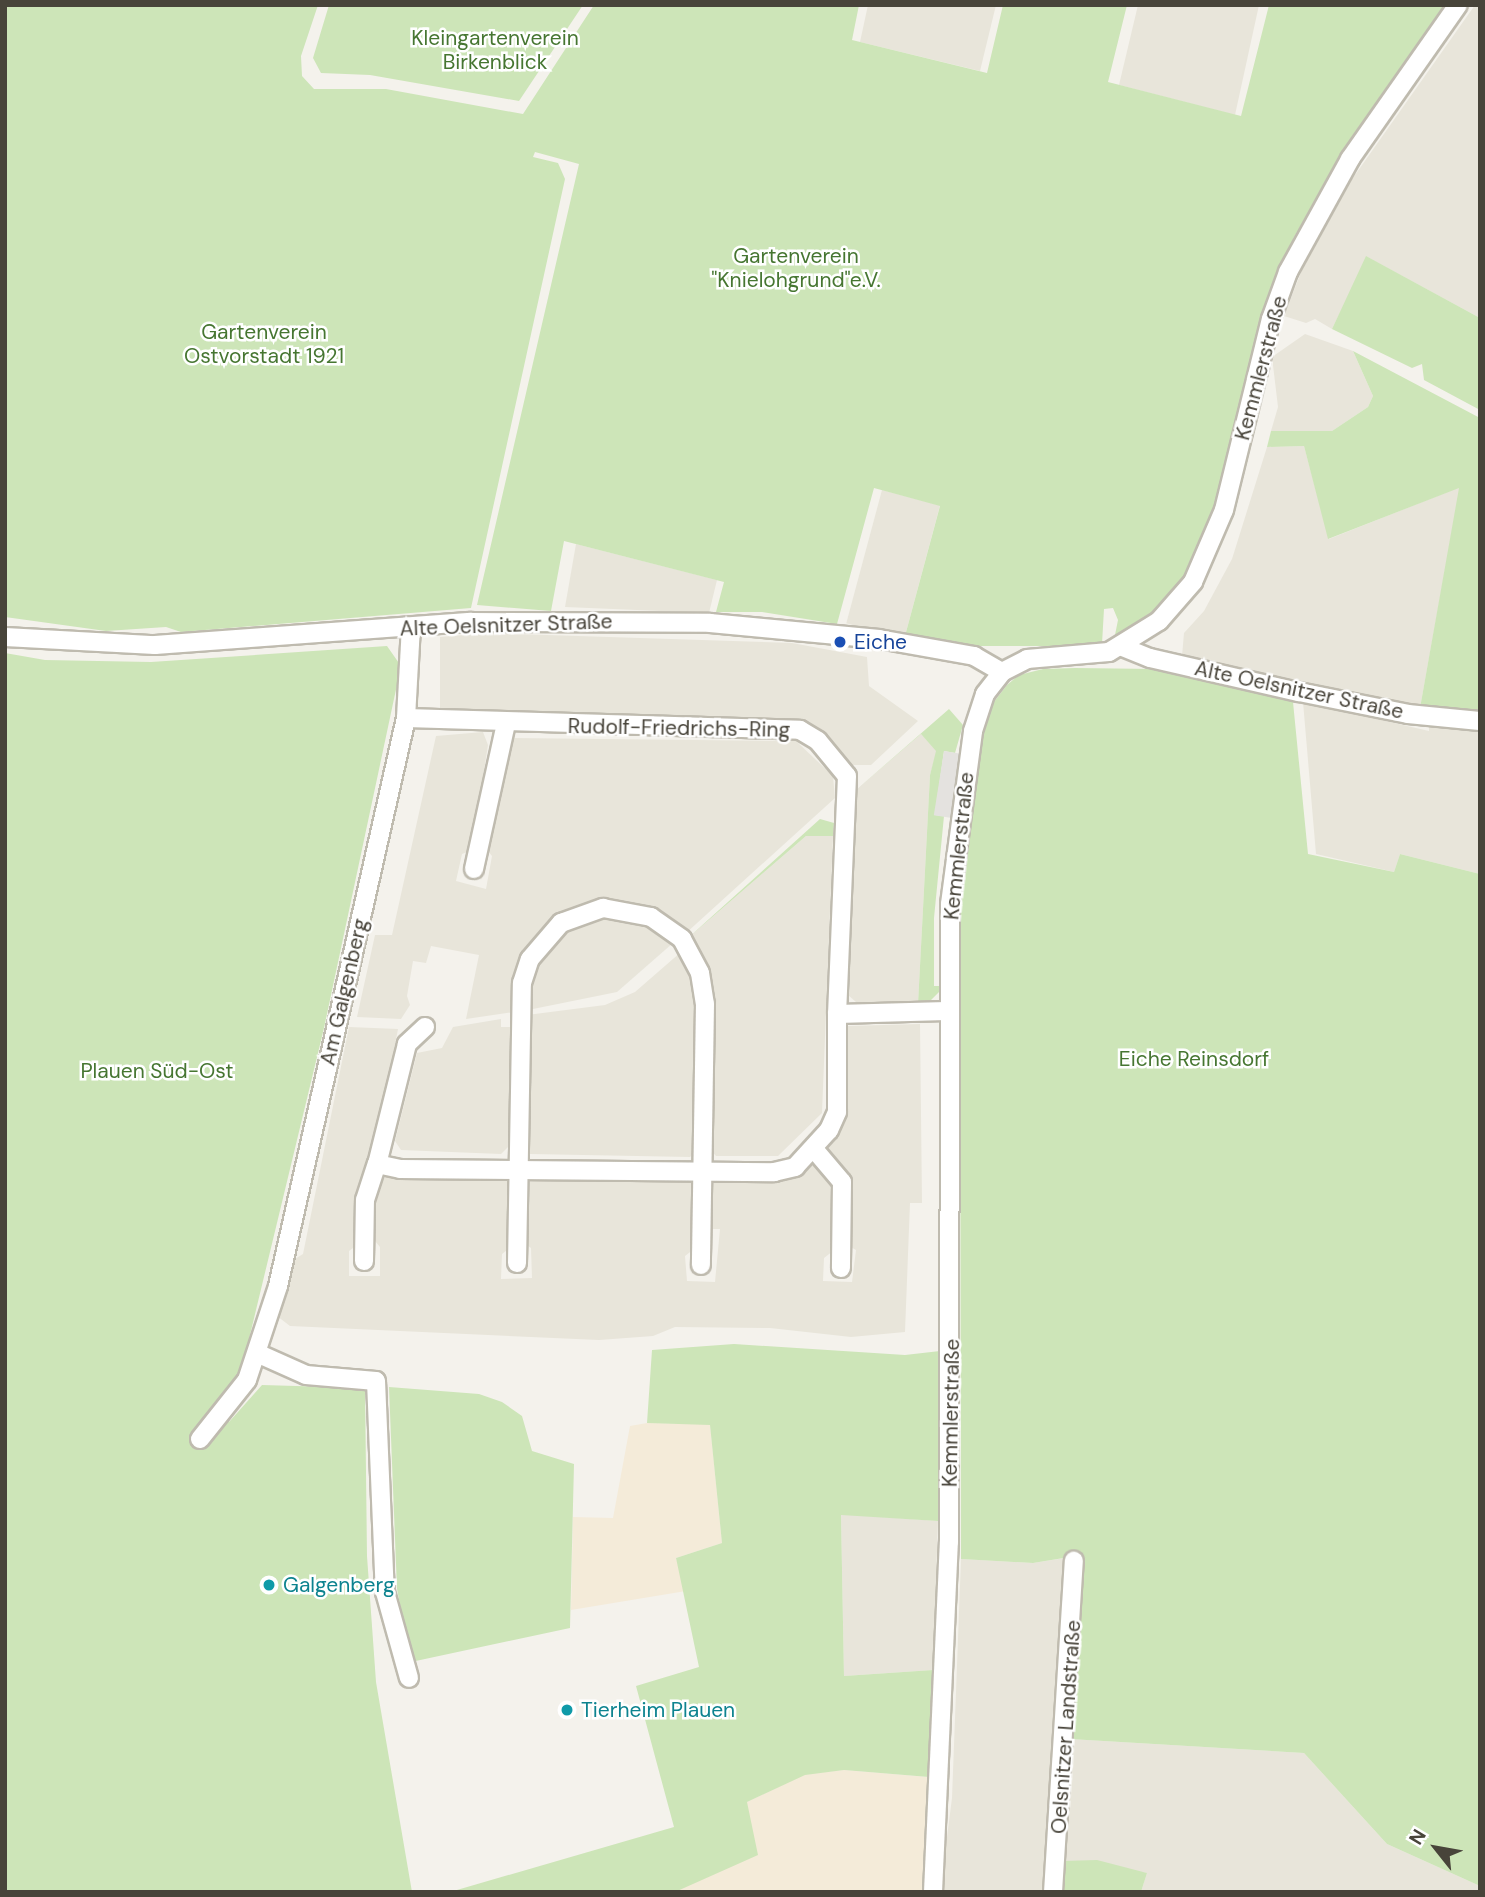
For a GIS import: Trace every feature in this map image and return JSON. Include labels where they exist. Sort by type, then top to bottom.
[{"type":"street","name":"Kemmlerstraße","points":[[933,1892],[941,1788],[949,1515],[952,1338],[947,1011],[950,904],[969,755],[985,694],[1002,672],[1027,659],[1083,656],[1120,646],[1140,636],[1178,602],[1210,551],[1224,510],[1271,319],[1288,272],[1350,159],[1458,5]]},
{"type":"street","name":"Alte Oelsnitzer Straße","points":[[5,637],[155,645],[515,621],[710,623],[879,639],[974,656],[1002,672]]},
{"type":"street","name":"Am Galgenberg","points":[[200,1439],[247,1380],[259,1354],[406,718],[411,627]]},
{"type":"street","name":"Alte Oelsnitzer Straße","points":[[1120,646],[1299,692],[1408,714],[1480,721]]},
{"type":"street","name":"Rudolf-Friedrichs-Ring","points":[[377,1164],[400,1170],[774,1172],[795,1167],[814,1149],[837,1112],[837,1014],[847,776],[818,741],[800,730],[506,724],[406,718]]},
{"type":"street","points":[[474,869],[506,724]]},
{"type":"street","points":[[517,1263],[521,1003],[530,959],[561,923],[603,908],[651,917],[682,939],[700,973],[705,1004],[701,1265]]},
{"type":"street","points":[[837,1014],[947,1011]]},
{"type":"street","points":[[364,1261],[365,1200],[377,1164],[407,1044],[425,1027]]},
{"type":"street","points":[[814,1149],[842,1182],[841,1268]]},
{"type":"street","points":[[259,1354],[306,1375],[376,1381],[385,1592],[409,1678]]},
{"type":"street","name":"Oelsnitzer Landstraße","points":[[1053,1892],[1074,1561]]},
{"type":"shaded area","points":[[868,5],[996,5],[980,71],[860,42]]},
{"type":"shaded area","points":[[1138,5],[1259,5],[1235,115],[1119,85]]},
{"type":"shaded area","points":[[1475,5],[1480,5],[1480,318],[1367,257],[1332,329],[1315,319],[1306,323],[1284,316],[1312,244],[1343,192]]},
{"type":"shaded area","points":[[1305,334],[1353,351],[1373,396],[1368,407],[1332,431],[1271,431],[1278,407],[1272,357]]},
{"type":"shaded area","points":[[1304,446],[1329,539],[1460,487],[1420,708],[1182,656],[1184,633],[1204,611],[1232,559],[1267,447]]},
{"type":"shaded area","points":[[882,490],[940,506],[904,639],[846,623]]},
{"type":"shaded area","points":[[576,544],[717,580],[709,613],[565,607]]},
{"type":"shaded area","points":[[489,633],[792,643],[867,657],[869,686],[918,721],[871,765],[852,765],[807,723],[466,717],[440,712],[440,637]]},
{"type":"shaded area","points":[[1303,702],[1429,731],[1429,725],[1480,730],[1480,874],[1400,854],[1394,872],[1316,854]]},
{"type":"shaded area","points":[[483,732],[488,745],[476,822],[470,851],[462,854],[456,881],[486,889],[492,856],[486,849],[512,738],[796,741],[833,776],[835,798],[685,934],[643,907],[603,902],[558,918],[514,1012],[466,1019],[479,955],[431,946],[426,963],[413,961],[407,996],[410,1005],[401,1019],[357,1017],[375,935],[392,935],[436,736]]},
{"type":"shaded area","points":[[921,734],[937,751],[930,775],[918,1004],[856,1002],[848,995],[856,790]]},
{"type":"shaded area","points":[[944,751],[969,755],[959,819],[934,815]]},
{"type":"shaded area","points":[[806,836],[833,836],[822,1113],[778,1156],[716,1156],[709,1148],[709,984],[688,938]]},
{"type":"shaded area","points":[[609,915],[652,925],[673,943],[617,992],[528,1010],[528,982],[540,955],[557,936],[580,922]]},
{"type":"shaded area","points":[[681,952],[694,975],[697,993],[696,1151],[690,1157],[530,1154],[525,1150],[527,1015],[605,1005],[635,992]]},
{"type":"shaded area","points":[[501,1019],[501,1027],[512,1027],[511,1144],[501,1154],[401,1150],[395,1141],[417,1053],[442,1048],[453,1027]]},
{"type":"shaded area","points":[[920,1024],[922,1203],[910,1203],[905,1332],[851,1337],[770,1328],[675,1327],[653,1336],[599,1340],[290,1326],[277,1316],[290,1262],[303,1254],[349,1027],[398,1029],[357,1245],[349,1251],[349,1276],[380,1276],[380,1247],[370,1235],[374,1198],[387,1173],[511,1179],[511,1247],[502,1254],[501,1279],[532,1278],[531,1248],[524,1243],[524,1184],[530,1179],[682,1177],[694,1183],[694,1249],[685,1256],[687,1281],[715,1282],[720,1229],[707,1229],[708,1181],[812,1158],[832,1179],[833,1251],[824,1258],[823,1281],[852,1282],[856,1250],[847,1245],[846,1175],[825,1146],[844,1116],[848,1026]]},
{"type":"shaded area","points":[[647,1423],[710,1424],[722,1543],[676,1558],[686,1591],[571,1610],[573,1517],[613,1518],[630,1426]]},
{"type":"shaded area","points":[[841,1514],[938,1521],[933,1670],[844,1676]]},
{"type":"shaded area","points":[[1071,1557],[1069,1608],[1061,1621],[1042,1892],[940,1892],[952,1798],[961,1559],[1033,1563]]},
{"type":"shaded area","points":[[1070,1739],[1304,1753],[1387,1844],[1480,1886],[1480,1892],[1141,1892],[1147,1873],[1062,1861]]},
{"type":"shaded area","points":[[844,1770],[929,1777],[932,1820],[925,1892],[675,1892],[747,1802],[805,1774]]},
{"type":"green space","points":[[5,5],[318,5],[301,56],[302,76],[314,89],[386,89],[523,114],[594,5],[859,5],[852,40],[987,73],[1003,5],[1127,5],[1108,82],[1241,116],[1269,5],[1447,5],[1367,118],[1294,237],[1261,334],[1205,546],[1189,576],[1165,605],[1114,640],[1118,620],[1113,608],[1104,609],[1102,644],[976,646],[905,636],[940,506],[874,488],[837,624],[762,612],[716,612],[724,582],[564,541],[551,611],[477,605],[579,164],[535,152],[533,157],[558,163],[565,179],[471,608],[181,632],[166,627],[106,631],[5,617]]},
{"type":"green space","name":"Kleingartenverein Birkenblick","points":[[329,5],[583,5],[519,101],[370,75],[321,73],[313,58]]},
{"type":"green space","points":[[1366,256],[1480,318],[1480,410],[1424,380],[1422,364],[1412,368],[1332,329]]},
{"type":"green space","points":[[1353,351],[1480,418],[1480,712],[1420,708],[1459,488],[1328,539],[1304,446],[1267,447],[1271,431],[1332,431],[1368,407],[1373,396]]},
{"type":"green space","name":"Plauen Süd-Ost","points":[[387,646],[401,666],[324,1028],[229,1422],[262,1385],[365,1388],[367,1556],[376,1682],[412,1892],[5,1892],[5,653],[45,660],[151,662]]},
{"type":"green space","name":"Eiche Reinsdorf","points":[[1043,669],[1155,669],[1293,702],[1308,854],[1394,872],[1400,854],[1480,874],[1480,1886],[1387,1844],[1304,1753],[1070,1739],[1082,1555],[1033,1563],[961,1559],[960,914],[969,804],[982,736],[993,703],[1007,685],[1019,675]]},
{"type":"green space","points":[[949,709],[963,725],[955,753],[944,751],[935,815],[944,816],[934,918],[934,986],[939,986],[939,992],[928,1003],[918,1004],[930,775],[936,751],[921,734],[856,790]]},
{"type":"green space","points":[[820,819],[834,823],[833,836],[806,836],[688,938]]},
{"type":"green space","points":[[734,1344],[905,1355],[940,1351],[938,1521],[841,1515],[844,1676],[933,1670],[929,1777],[844,1770],[805,1775],[747,1802],[758,1855],[675,1892],[450,1892],[674,1827],[636,1686],[699,1667],[676,1558],[722,1543],[710,1425],[647,1423],[652,1350]]},
{"type":"green space","points":[[389,1387],[479,1394],[502,1402],[522,1416],[532,1451],[574,1464],[570,1628],[411,1662],[397,1589]]},
{"type":"green space","points":[[1097,1860],[1147,1873],[1141,1892],[1060,1892],[1062,1861]]},
{"type":"place","name":"Eiche","points":[[840,642]]},
{"type":"place","name":"Galgenberg","points":[[269,1585]]},
{"type":"place","name":"Tierheim Plauen","points":[[567,1710]]},
{"type":"park label","name":"Gartenverein \"Knielohgrund\"e.V.","points":[[796,268]]},
{"type":"park label","name":"Gartenverein Ostvorstadt 1921","points":[[264,344]]}]
